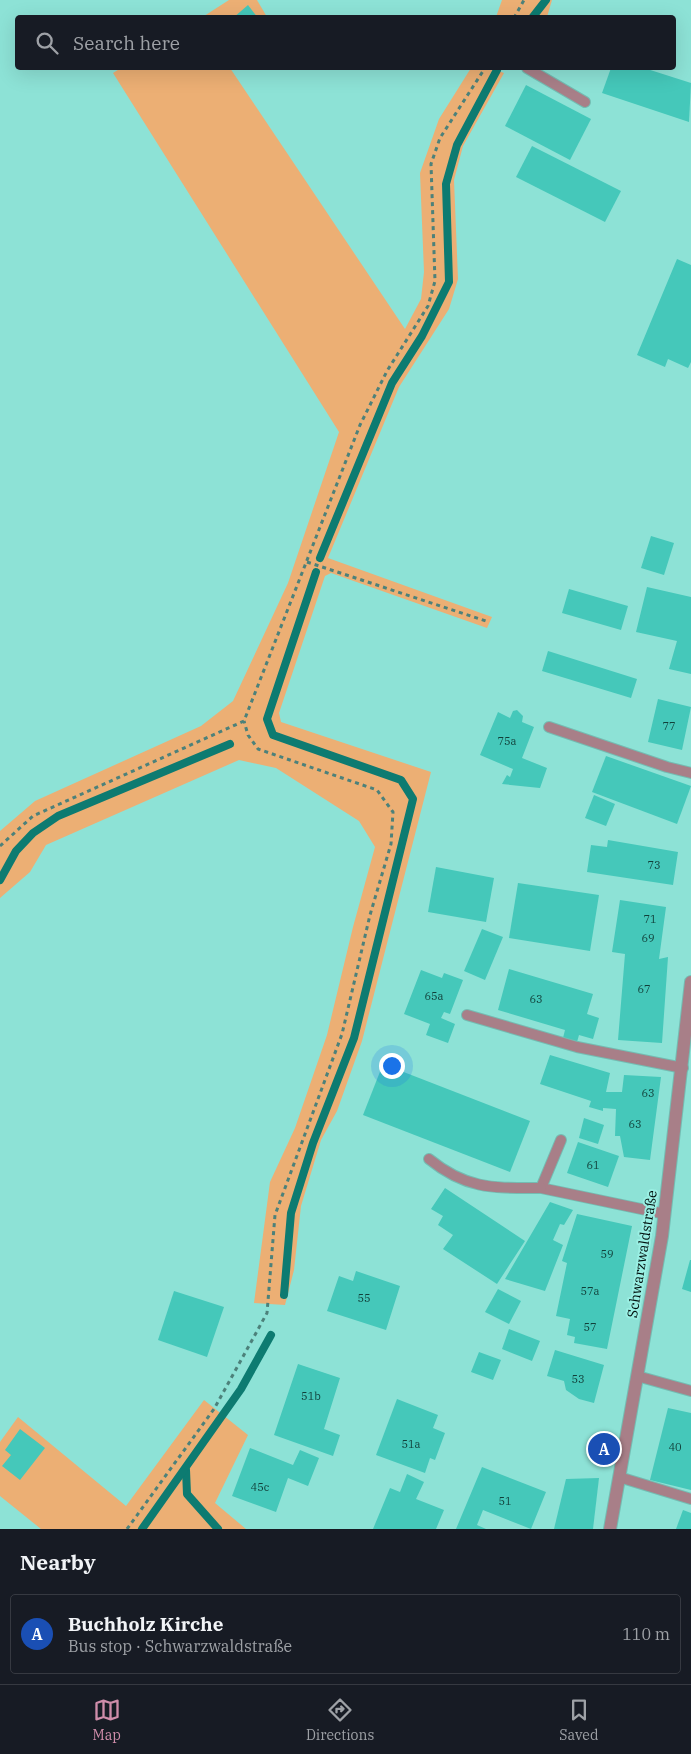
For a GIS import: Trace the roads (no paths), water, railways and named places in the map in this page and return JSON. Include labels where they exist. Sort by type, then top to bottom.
[{"type":"street","name":"Schwarzwaldstraße","points":[[610,1529],[665,1214],[683,1068],[691,982]]},
{"type":"lane","points":[[530,70],[585,102]]},
{"type":"lane","points":[[549,727],[667,767],[691,772]]},
{"type":"lane","points":[[467,1015],[577,1047],[683,1068]]},
{"type":"lane","points":[[541,1188],[562,1140]]},
{"type":"lane","points":[[429,1159],[446,1173],[488,1188],[541,1188],[665,1214]]},
{"type":"lane","points":[[637,1376],[691,1391]]},
{"type":"lane","points":[[619,1477],[691,1499]]},
{"type":"waterway","points":[[534,15],[546,0]]},
{"type":"waterway","points":[[320,558],[392,383],[422,336],[449,282],[446,184],[457,145],[497,70]]},
{"type":"waterway","points":[[284,1295],[291,1213],[313,1143],[354,1038],[413,799],[401,780],[273,735],[267,719],[316,572]]},
{"type":"waterway","points":[[0,880],[16,851],[33,833],[58,816],[230,744]]},
{"type":"waterway","points":[[142,1529],[241,1389],[271,1335]]},
{"type":"waterway","points":[[186,1470],[187,1494],[218,1529]]},
{"type":"place","name":"Buchholz Kirche","points":[[604,1449]]}]
